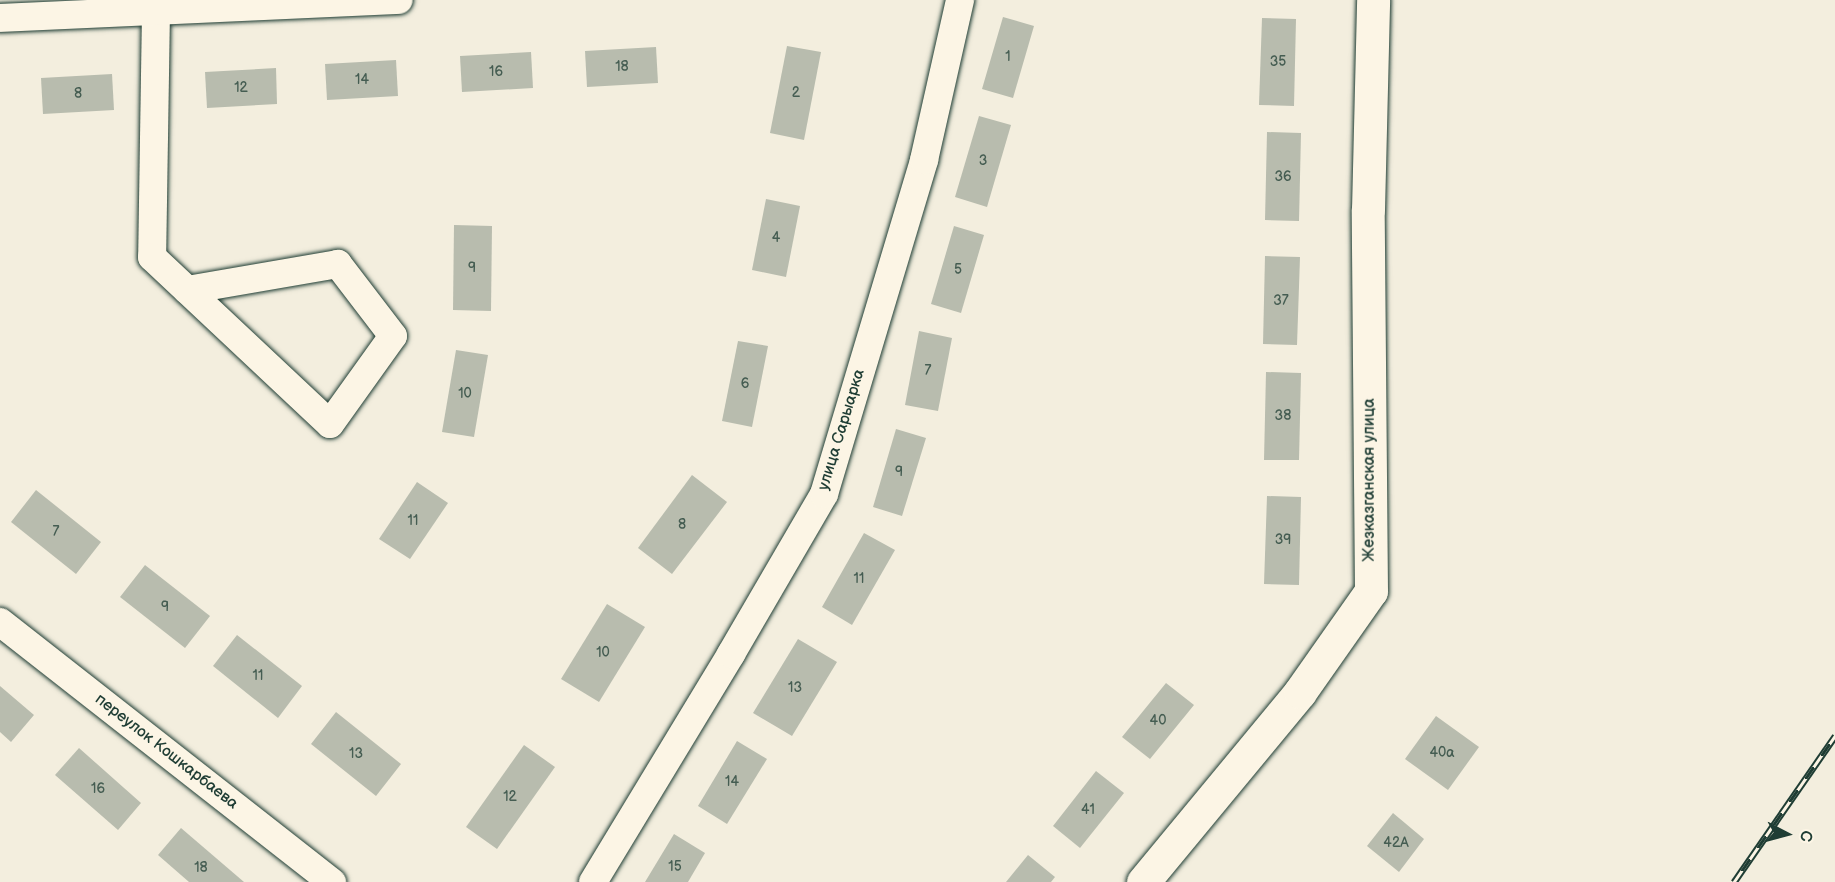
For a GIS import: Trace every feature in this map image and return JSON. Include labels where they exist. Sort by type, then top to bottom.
[{"type":"street","points":[[0,18],[115,7],[156,11],[399,0]]},
{"type":"street","name":"улица Сарыарка","points":[[593,882],[731,654],[824,494],[924,160],[960,0]]},
{"type":"street","name":"Жезказганская улица","points":[[1143,882],[1300,692],[1371,591],[1368,210],[1373,0]]},
{"type":"street","points":[[156,11],[152,257],[187,290],[330,424],[393,336],[338,264],[187,290]]},
{"type":"street","name":"переулок Кошкарбаева","points":[[0,622],[332,882]]},
{"type":"building","points":[[1003,17],[1034,26],[1013,98],[982,89]]},
{"type":"building","points":[[1262,18],[1296,19],[1294,106],[1259,105]]},
{"type":"building","points":[[787,46],[821,52],[804,140],[770,133]]},
{"type":"building","points":[[656,47],[658,83],[587,87],[585,51]]},
{"type":"building","points":[[531,52],[533,88],[462,92],[460,56]]},
{"type":"building","points":[[396,60],[398,96],[327,100],[325,64]]},
{"type":"building","points":[[276,68],[277,104],[207,108],[205,72]]},
{"type":"building","points":[[112,74],[114,110],[43,114],[41,78]]},
{"type":"building","points":[[979,116],[1011,125],[987,207],[955,197]]},
{"type":"building","points":[[1267,132],[1301,133],[1299,221],[1265,220]]},
{"type":"building","points":[[766,199],[800,206],[786,277],[752,270]]},
{"type":"building","points":[[454,225],[492,226],[491,311],[453,310]]},
{"type":"building","points":[[954,226],[984,235],[961,313],[931,304]]},
{"type":"building","points":[[1265,256],[1300,257],[1297,345],[1263,344]]},
{"type":"building","points":[[919,331],[952,338],[938,411],[905,405]]},
{"type":"building","points":[[738,341],[768,346],[752,427],[722,421]]},
{"type":"building","points":[[456,350],[488,355],[474,437],[442,432]]},
{"type":"building","points":[[1266,372],[1301,373],[1299,460],[1264,460]]},
{"type":"building","points":[[896,429],[926,438],[902,516],[873,507]]},
{"type":"building","points":[[692,475],[727,502],[672,574],[638,548]]},
{"type":"building","points":[[417,482],[448,503],[410,559],[379,539]]},
{"type":"building","points":[[36,490],[101,542],[76,574],[11,522]]},
{"type":"building","points":[[1267,496],[1301,497],[1299,585],[1264,584]]},
{"type":"building","points":[[864,533],[895,550],[852,625],[822,607]]},
{"type":"building","points":[[145,565],[210,616],[185,648],[120,597]]},
{"type":"building","points":[[607,604],[645,627],[599,702],[561,679]]},
{"type":"building","points":[[237,635],[302,686],[278,718],[213,666]]},
{"type":"building","points":[[798,639],[837,662],[792,736],[753,713]]},
{"type":"building","points":[[1166,683],[1194,705],[1150,759],[1122,737]]},
{"type":"building","points":[[0,686],[34,715],[11,742],[0,732]]},
{"type":"building","points":[[336,712],[401,764],[376,796],[311,744]]},
{"type":"building","points":[[1436,716],[1479,747],[1448,790],[1405,759]]},
{"type":"building","points":[[737,741],[767,759],[727,824],[698,806]]},
{"type":"building","points":[[524,745],[555,767],[497,849],[466,827]]},
{"type":"building","points":[[79,748],[141,803],[118,830],[55,775]]},
{"type":"building","points":[[1096,771],[1124,793],[1080,848],[1053,826]]},
{"type":"building","points":[[1393,813],[1424,839],[1399,872],[1367,846]]},
{"type":"building","points":[[181,828],[244,882],[189,882],[158,855]]},
{"type":"building","points":[[674,834],[705,853],[688,882],[645,882]]},
{"type":"building","points":[[1028,855],[1055,877],[1051,882],[1006,882]]},
{"type":"railway","points":[[1734,882],[1835,736]]}]
